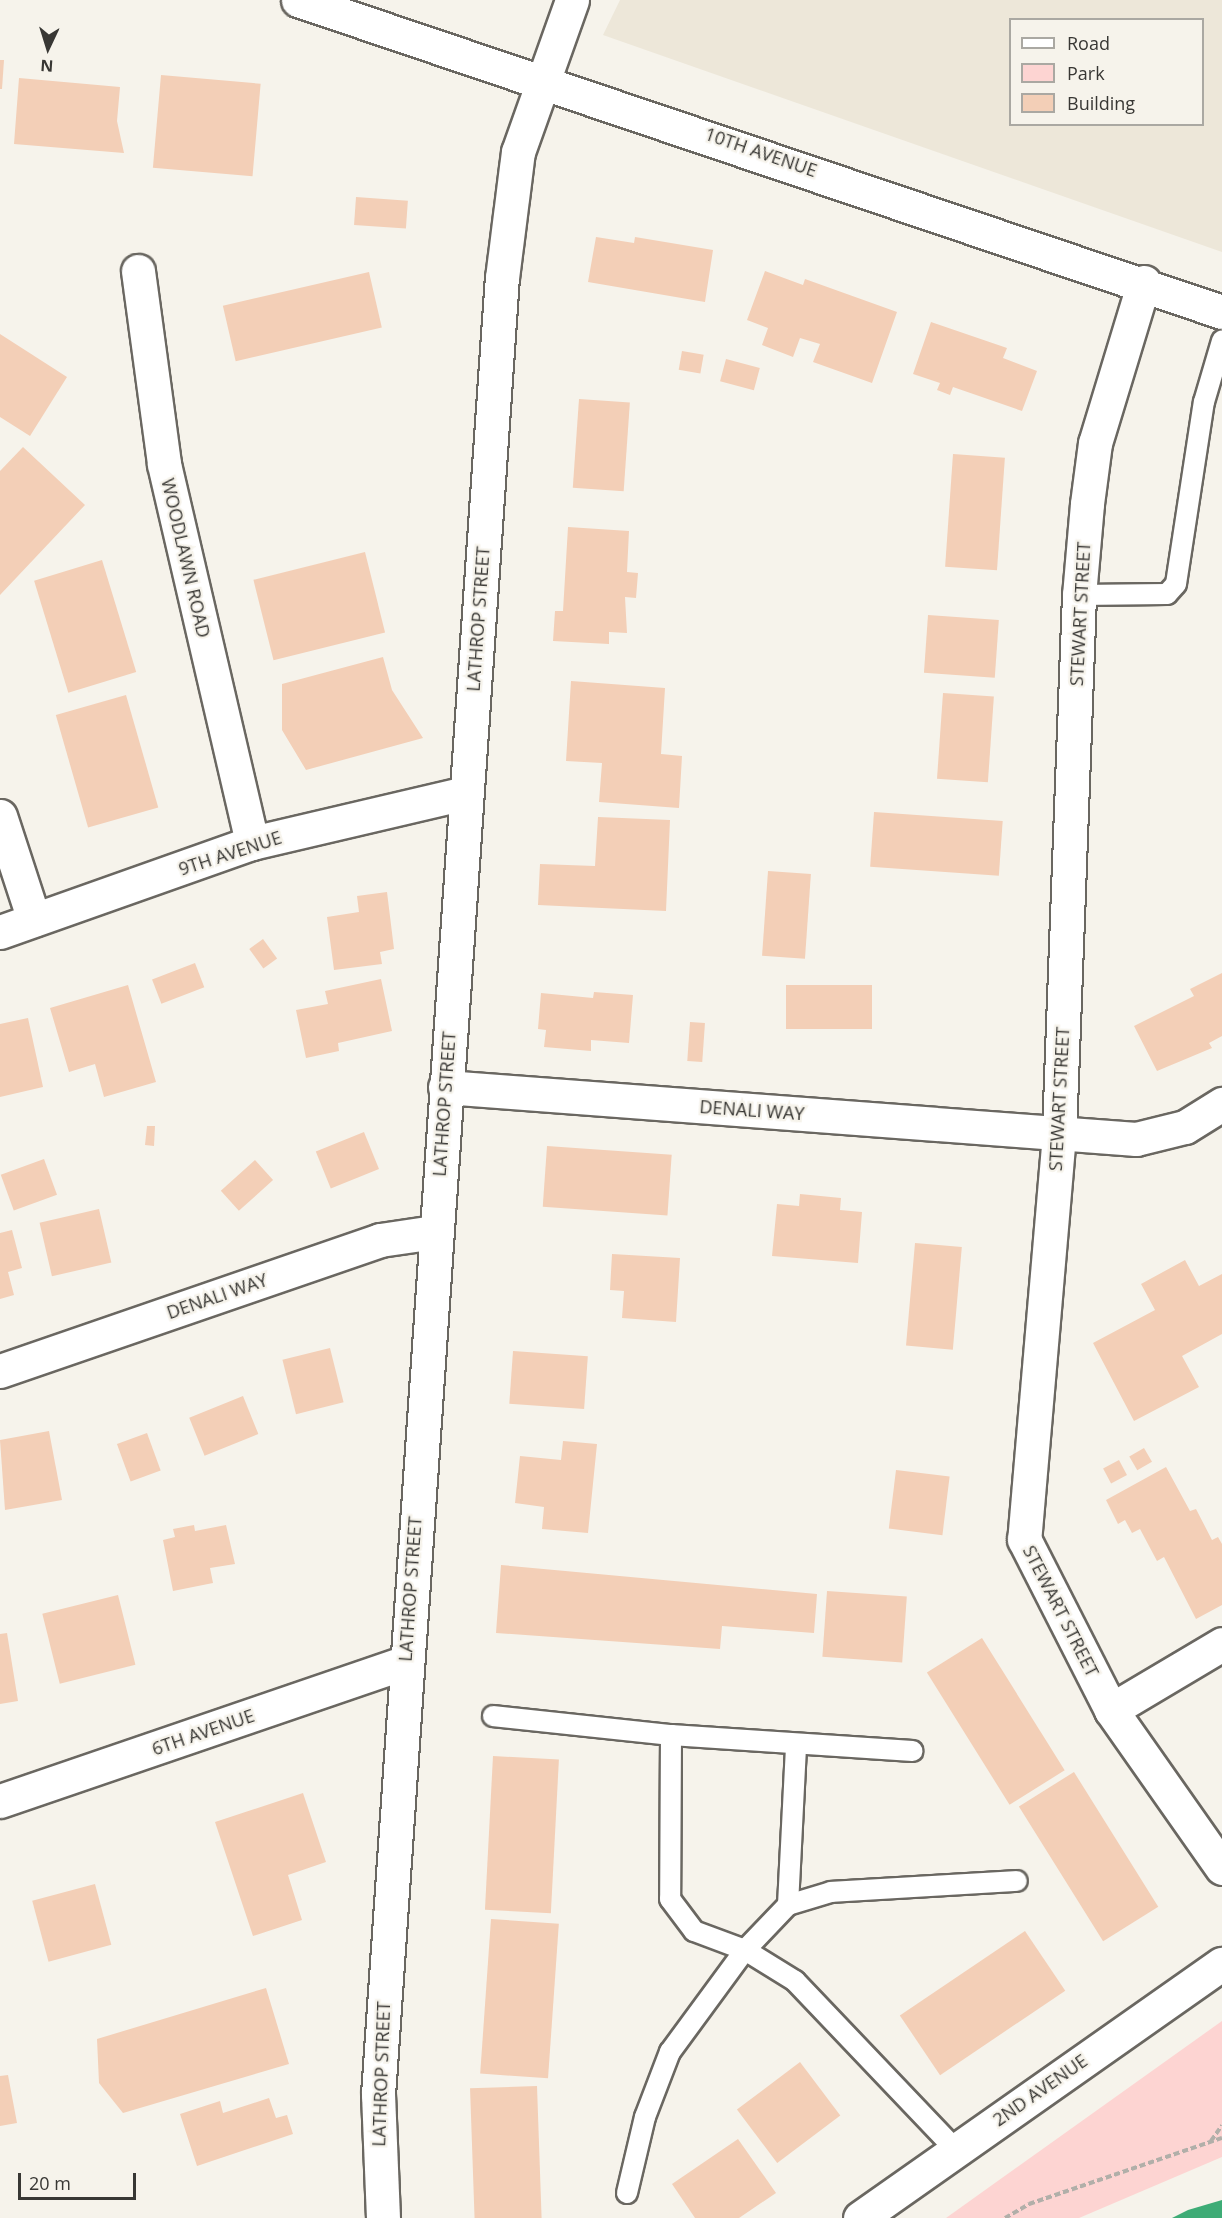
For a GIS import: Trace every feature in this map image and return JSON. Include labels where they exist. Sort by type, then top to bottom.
[{"type":"street","name":"10TH AVENUE","points":[[298,0],[540,78],[1144,282],[1222,312]]},
{"type":"street","name":"LATHROP STREET","points":[[382,2218],[378,2096],[405,1662],[507,211],[540,78],[572,0]]},
{"type":"street","name":"WOODLAWN ROAD","points":[[138,271],[164,464],[252,843]]},
{"type":"street","name":"STEWART STREET","points":[[1144,282],[1095,442],[1078,595],[1059,1134],[1024,1539],[1111,1710],[1222,1868]]},
{"type":"street","name":"9TH AVENUE","points":[[0,932],[252,843],[466,793]]},
{"type":"street","points":[[0,816],[34,920]]},
{"type":"street","name":"DENALI WAY","points":[[445,1087],[1136,1139],[1185,1127],[1222,1104]]},
{"type":"street","name":"DENALI WAY","points":[[0,1371],[380,1240],[435,1232]]},
{"type":"street","points":[[1111,1710],[1222,1644]]},
{"type":"street","name":"6TH AVENUE","points":[[0,1801],[405,1662]]},
{"type":"street","name":"2ND AVENUE","points":[[860,2218],[1222,1964]]},
{"type":"lane","points":[[1078,595],[1167,594],[1176,584],[1204,402],[1222,341]]},
{"type":"lane","points":[[493,1716],[671,1735],[912,1751]]},
{"type":"lane","points":[[671,1735],[670,1899],[694,1931],[745,1950],[795,1981],[956,2149]]},
{"type":"lane","points":[[788,1905],[796,1745]]},
{"type":"lane","points":[[627,2193],[645,2117],[670,2052],[745,1950],[788,1905],[831,1892],[1017,1881]]},
{"type":"path","points":[[1210,2142],[1222,2125]]},
{"type":"path","points":[[1005,2218],[1029,2204],[1222,2138]]},
{"type":"shaded area","points":[[620,0],[1222,0],[1222,252],[603,35]]},
{"type":"shaded area","points":[[1222,2200],[1222,2218],[1172,2218],[1188,2210]]},
{"type":"green space","points":[[1222,2021],[1222,2157],[1079,2218],[946,2218]]},
{"type":"building","points":[[0,60],[4,60],[2,89],[0,89]]},
{"type":"building","points":[[161,75],[261,84],[253,176],[153,168]]},
{"type":"building","points":[[19,78],[120,87],[117,121],[124,153],[14,144]]},
{"type":"building","points":[[356,197],[408,201],[406,229],[354,225]]},
{"type":"building","points":[[596,237],[634,243],[635,237],[713,250],[705,302],[588,282]]},
{"type":"building","points":[[765,271],[803,285],[805,279],[897,312],[872,383],[813,362],[820,344],[800,338],[793,357],[762,345],[768,328],[747,320]]},
{"type":"building","points":[[369,272],[382,328],[236,361],[223,306]]},
{"type":"building","points":[[931,322],[1007,348],[1003,358],[1037,371],[1022,411],[953,387],[950,395],[937,390],[940,383],[913,374]]},
{"type":"building","points":[[0,334],[67,377],[30,436],[0,417]]},
{"type":"building","points":[[682,351],[704,355],[700,374],[679,370]]},
{"type":"building","points":[[726,359],[760,368],[754,390],[720,381]]},
{"type":"building","points":[[579,399],[630,403],[624,491],[573,488]]},
{"type":"building","points":[[23,447],[85,505],[0,595],[0,471]]},
{"type":"building","points":[[953,454],[1005,458],[997,570],[945,567]]},
{"type":"building","points":[[568,527],[629,531],[627,572],[638,573],[636,598],[625,597],[627,633],[609,632],[609,644],[553,641],[555,611],[563,611]]},
{"type":"building","points":[[365,552],[385,633],[273,660],[253,580]]},
{"type":"building","points":[[102,560],[136,672],[68,693],[34,581]]},
{"type":"building","points":[[928,615],[999,620],[995,678],[924,673]]},
{"type":"building","points":[[383,657],[392,690],[423,738],[306,770],[282,730],[282,684]]},
{"type":"building","points":[[571,681],[665,688],[661,754],[682,756],[679,808],[599,802],[602,763],[566,761]]},
{"type":"building","points":[[943,693],[994,697],[988,782],[937,779]]},
{"type":"building","points":[[126,695],[158,807],[88,828],[56,715]]},
{"type":"building","points":[[874,812],[1003,821],[999,876],[870,867]]},
{"type":"building","points":[[598,817],[670,820],[666,911],[538,905],[540,864],[595,866]]},
{"type":"building","points":[[768,871],[811,874],[805,959],[762,956]]},
{"type":"building","points":[[387,892],[394,949],[380,952],[382,964],[334,970],[327,917],[359,912],[357,896]]},
{"type":"building","points":[[263,939],[277,958],[263,968],[249,949]]},
{"type":"building","points":[[195,963],[204,987],[161,1004],[152,979]]},
{"type":"building","points":[[1222,973],[1222,1036],[1209,1043],[1212,1048],[1157,1071],[1134,1026],[1194,996],[1190,989]]},
{"type":"building","points":[[381,979],[392,1031],[338,1043],[339,1051],[306,1058],[296,1010],[328,1004],[325,991]]},
{"type":"building","points":[[128,985],[156,1082],[104,1097],[95,1064],[69,1072],[50,1008]]},
{"type":"building","points":[[786,985],[872,985],[872,1029],[786,1029]]},
{"type":"building","points":[[594,992],[633,995],[629,1043],[591,1040],[591,1051],[544,1047],[546,1030],[538,1029],[541,993],[593,998]]},
{"type":"building","points":[[28,1018],[43,1087],[0,1097],[0,1024]]},
{"type":"building","points":[[690,1022],[705,1023],[702,1062],[687,1061]]},
{"type":"building","points":[[147,1126],[155,1126],[154,1146],[145,1145]]},
{"type":"building","points":[[364,1132],[379,1169],[331,1189],[316,1151]]},
{"type":"building","points":[[547,1146],[672,1155],[667,1216],[543,1207]]},
{"type":"building","points":[[44,1159],[57,1195],[14,1210],[1,1175]]},
{"type":"building","points":[[255,1160],[273,1180],[239,1211],[221,1191]]},
{"type":"building","points":[[800,1194],[841,1198],[840,1210],[862,1212],[858,1263],[772,1256],[777,1204],[799,1206]]},
{"type":"building","points":[[99,1209],[111,1263],[52,1276],[40,1223]]},
{"type":"building","points":[[12,1230],[22,1268],[8,1272],[14,1295],[0,1299],[0,1233]]},
{"type":"building","points":[[915,1243],[962,1247],[953,1350],[906,1346]]},
{"type":"building","points":[[612,1254],[680,1258],[676,1322],[622,1318],[624,1291],[610,1290]]},
{"type":"building","points":[[1185,1260],[1199,1286],[1222,1274],[1222,1334],[1182,1356],[1199,1387],[1134,1421],[1093,1343],[1155,1310],[1141,1284]]},
{"type":"building","points":[[330,1348],[344,1402],[296,1414],[282,1360]]},
{"type":"building","points":[[513,1351],[588,1356],[584,1409],[509,1404]]},
{"type":"building","points":[[243,1396],[258,1434],[205,1456],[189,1418]]},
{"type":"building","points":[[49,1431],[62,1500],[5,1510],[0,1440]]},
{"type":"building","points":[[147,1433],[161,1471],[131,1482],[117,1444]]},
{"type":"building","points":[[563,1441],[597,1444],[588,1533],[542,1529],[544,1507],[515,1503],[520,1456],[561,1460]]},
{"type":"building","points":[[1144,1448],[1152,1462],[1137,1470],[1129,1456]]},
{"type":"building","points":[[1119,1460],[1127,1475],[1111,1483],[1103,1468]]},
{"type":"building","points":[[1166,1467],[1190,1511],[1196,1509],[1212,1540],[1218,1537],[1222,1544],[1222,1605],[1196,1619],[1164,1557],[1157,1561],[1140,1529],[1132,1533],[1125,1520],[1118,1524],[1106,1500]]},
{"type":"building","points":[[896,1470],[950,1477],[942,1535],[889,1529]]},
{"type":"building","points":[[194,1525],[195,1531],[226,1525],[235,1564],[210,1568],[213,1583],[173,1591],[163,1540],[175,1537],[173,1529]]},
{"type":"building","points":[[501,1565],[817,1594],[814,1633],[722,1626],[720,1649],[496,1633]]},
{"type":"building","points":[[827,1591],[907,1597],[902,1662],[822,1657]]},
{"type":"building","points":[[118,1595],[135,1665],[60,1684],[42,1614]]},
{"type":"building","points":[[7,1633],[18,1701],[0,1704],[0,1634]]},
{"type":"building","points":[[982,1638],[1065,1770],[1010,1805],[927,1672]]},
{"type":"building","points":[[493,1756],[559,1759],[551,1913],[485,1910]]},
{"type":"building","points":[[1074,1772],[1158,1907],[1103,1941],[1019,1806]]},
{"type":"building","points":[[303,1793],[326,1862],[288,1875],[302,1920],[253,1936],[215,1822]]},
{"type":"building","points":[[95,1884],[111,1945],[49,1962],[32,1901]]},
{"type":"building","points":[[491,1919],[559,1924],[548,2078],[480,2074]]},
{"type":"building","points":[[1025,1931],[1065,1991],[940,2075],[900,2015]]},
{"type":"building","points":[[266,1988],[289,2064],[123,2113],[99,2083],[97,2039]]},
{"type":"building","points":[[800,2062],[840,2116],[777,2163],[737,2110]]},
{"type":"building","points":[[8,2075],[17,2123],[0,2126],[0,2076]]},
{"type":"building","points":[[537,2086],[542,2218],[475,2218],[470,2088]]},
{"type":"building","points":[[269,2098],[276,2118],[287,2115],[293,2134],[197,2166],[180,2114],[220,2101],[223,2113]]},
{"type":"building","points":[[738,2139],[776,2193],[739,2218],[695,2218],[672,2184]]}]
